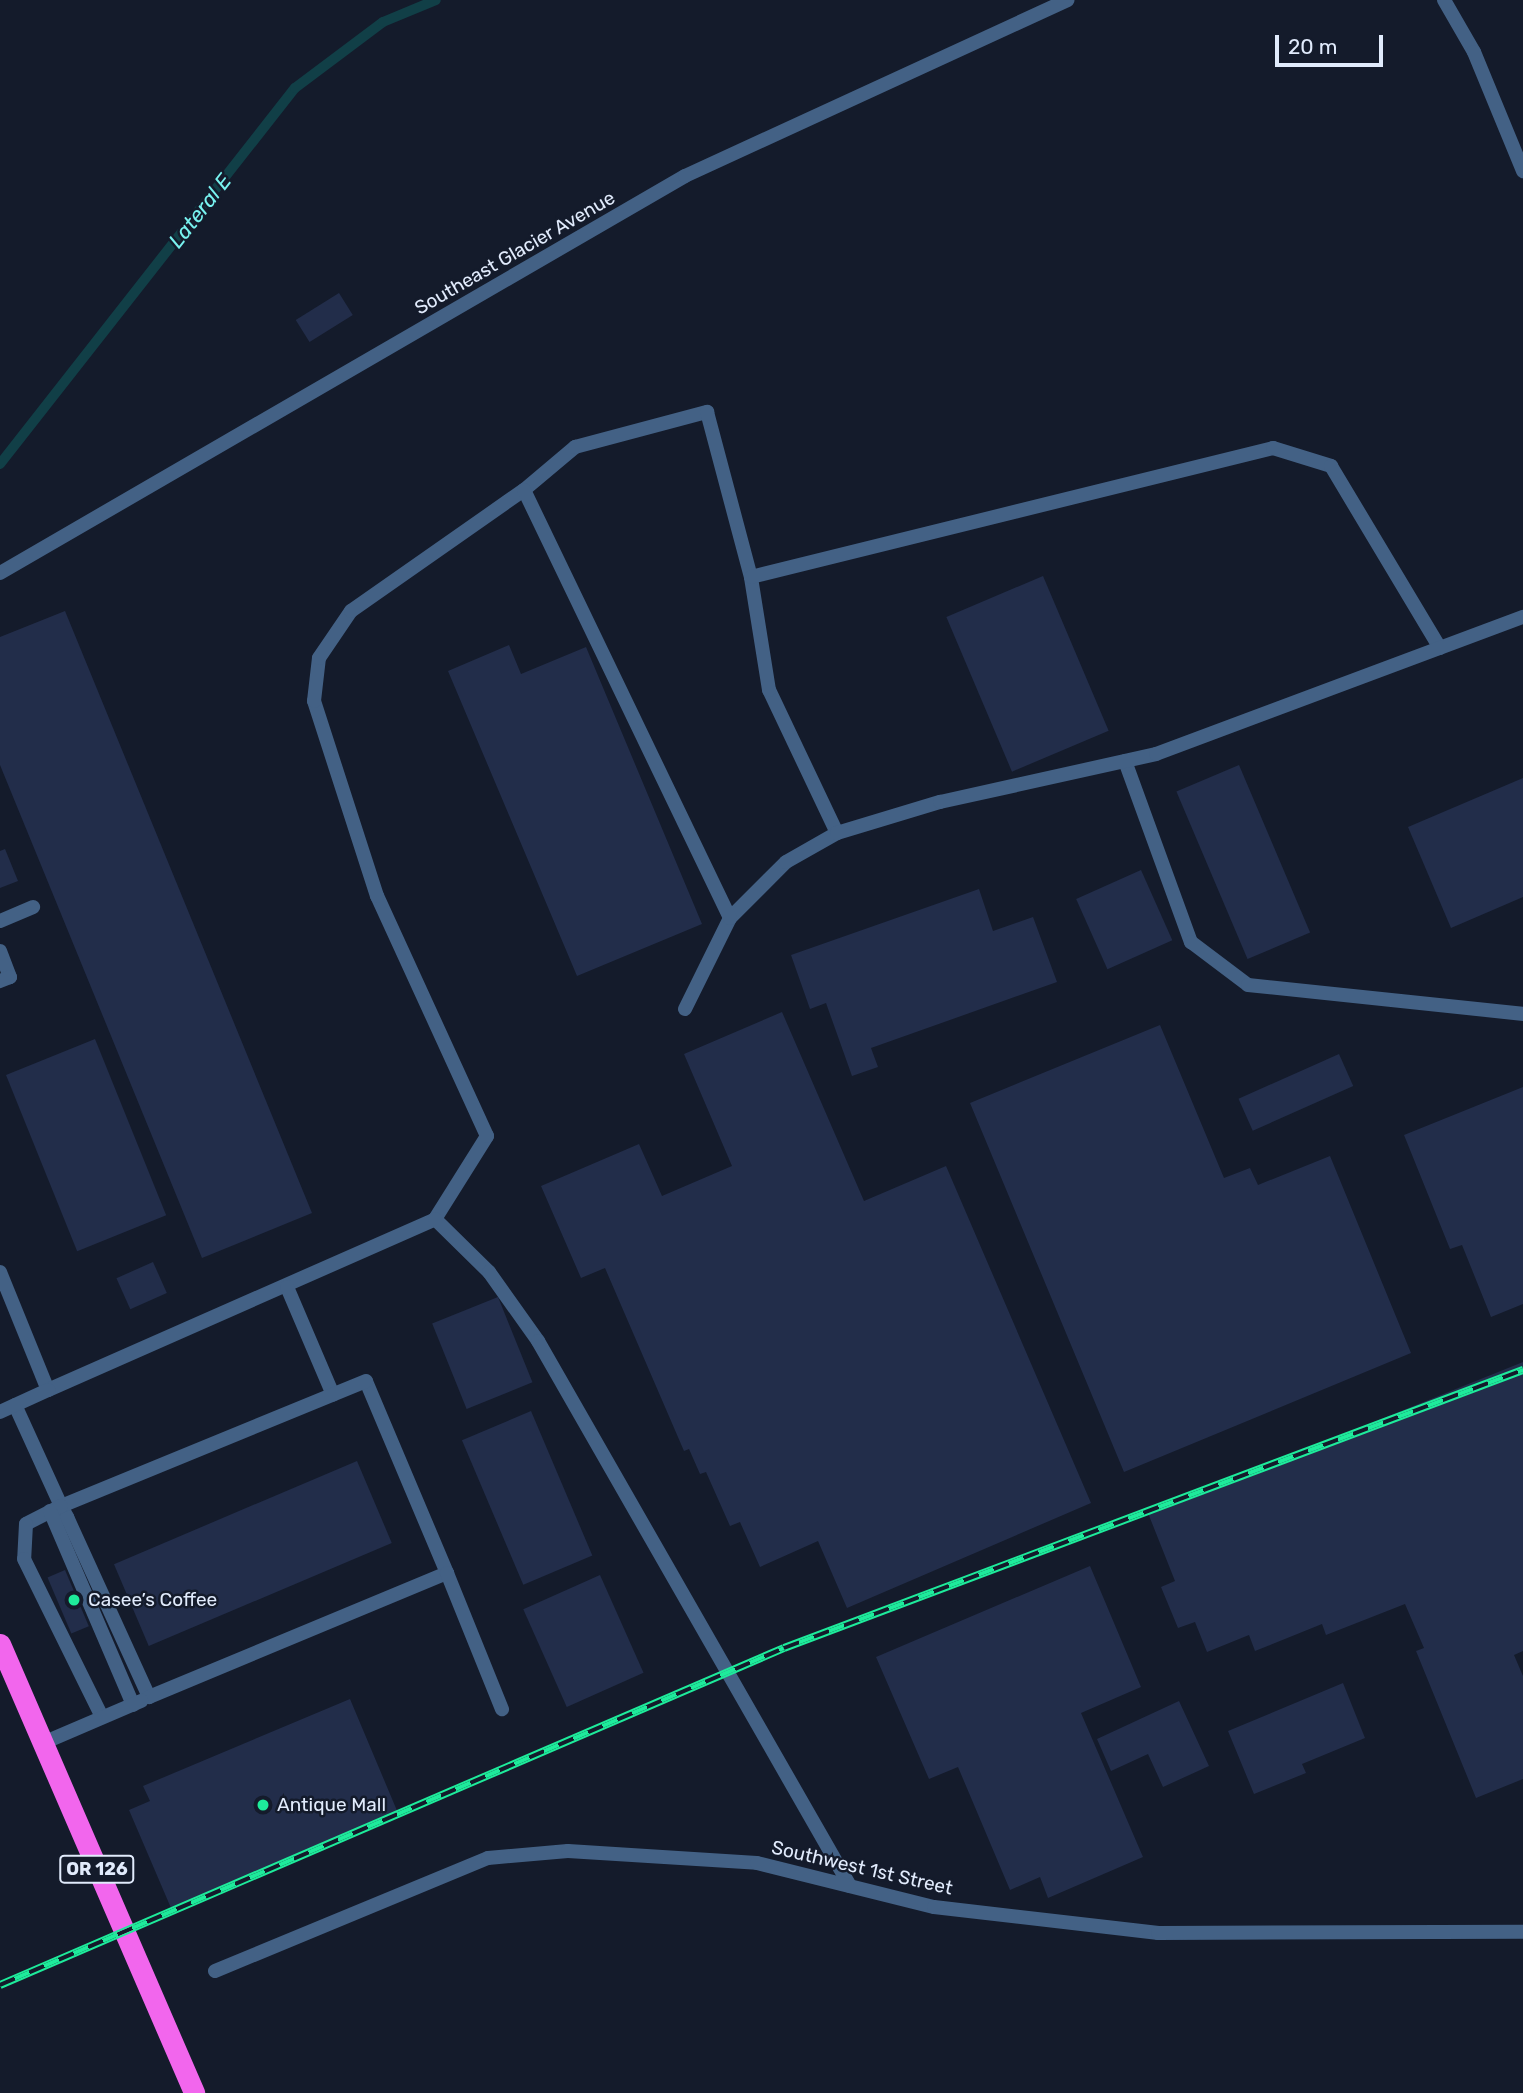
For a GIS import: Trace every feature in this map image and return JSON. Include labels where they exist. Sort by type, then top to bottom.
[{"type":"highway","name":"OR 126","points":[[0,1644],[194,2093]]},
{"type":"street","name":"Southeast Glacier Avenue","points":[[0,573],[685,176],[1067,0]]},
{"type":"street","points":[[1444,0],[1474,51],[1523,172]]},
{"type":"street","points":[[0,1412],[287,1287],[435,1219],[486,1136],[377,896],[314,701],[319,658],[351,611],[524,490],[575,447],[707,412],[751,577],[769,690],[837,833]]},
{"type":"street","points":[[751,577],[1273,448],[1331,466],[1440,648]]},
{"type":"street","points":[[524,490],[730,918]]},
{"type":"street","points":[[685,1009],[730,918],[786,862],[837,833],[1125,761],[1523,617]]},
{"type":"street","points":[[1125,761],[1191,942],[1248,985],[1523,1014]]},
{"type":"street","points":[[0,921],[33,907]]},
{"type":"street","points":[[0,951],[10,977],[0,981]]},
{"type":"street","points":[[435,1219],[489,1272],[538,1340],[850,1886]]},
{"type":"street","points":[[0,1272],[48,1390]]},
{"type":"street","points":[[287,1287],[332,1395]]},
{"type":"street","points":[[102,1717],[24,1559],[26,1524],[55,1508],[366,1381],[502,1709]]},
{"type":"street","points":[[15,1405],[133,1704]]},
{"type":"street","points":[[55,1508],[149,1697]]},
{"type":"street","points":[[43,1743],[447,1573]]},
{"type":"street","name":"Southwest 1st Street","points":[[215,1971],[488,1858],[568,1851],[757,1863],[934,1907],[1158,1933],[1523,1932]]},
{"type":"building","points":[[339,293],[353,315],[310,342],[296,320]]},
{"type":"building","points":[[1043,576],[1109,731],[1012,772],[946,617]]},
{"type":"building","points":[[65,611],[312,1213],[202,1258],[0,765],[0,637]]},
{"type":"building","points":[[509,645],[521,674],[586,647],[702,924],[577,976],[448,671]]},
{"type":"building","points":[[1239,765],[1310,933],[1248,959],[1176,792]]},
{"type":"building","points":[[1523,778],[1523,897],[1451,928],[1408,827]]},
{"type":"building","points":[[5,849],[18,881],[0,888],[0,851]]},
{"type":"building","points":[[1141,870],[1172,940],[1107,969],[1076,899]]},
{"type":"building","points":[[979,889],[993,931],[1033,917],[1057,982],[871,1048],[878,1067],[852,1076],[826,1003],[810,1009],[791,955]]},
{"type":"building","points":[[782,1012],[864,1201],[946,1166],[1091,1503],[847,1608],[818,1541],[760,1567],[740,1522],[730,1526],[706,1472],[700,1474],[689,1449],[684,1451],[605,1268],[581,1278],[541,1186],[639,1144],[662,1196],[732,1166],[684,1054]]},
{"type":"building","points":[[1160,1025],[1224,1178],[1250,1168],[1258,1185],[1330,1156],[1411,1353],[1124,1472],[970,1103]]},
{"type":"building","points":[[95,1039],[166,1215],[77,1251],[6,1075]]},
{"type":"building","points":[[1339,1054],[1353,1086],[1253,1131],[1239,1099]]},
{"type":"building","points":[[1523,1087],[1523,1304],[1491,1317],[1462,1245],[1450,1249],[1404,1135]]},
{"type":"building","points":[[153,1262],[167,1293],[130,1309],[116,1278]]},
{"type":"building","points":[[498,1297],[532,1382],[467,1409],[432,1324]]},
{"type":"building","points":[[1523,1362],[1523,1651],[1514,1655],[1523,1676],[1523,1779],[1476,1798],[1416,1651],[1424,1648],[1405,1604],[1326,1635],[1322,1624],[1255,1651],[1249,1635],[1207,1652],[1195,1622],[1178,1628],[1161,1587],[1175,1581],[1148,1513]]},
{"type":"building","points":[[531,1411],[592,1556],[523,1585],[462,1440]]},
{"type":"building","points":[[357,1461],[392,1543],[149,1646],[114,1564]]},
{"type":"building","points":[[1090,1566],[1141,1687],[1081,1713],[1143,1857],[1048,1898],[1040,1877],[1010,1890],[958,1767],[929,1779],[876,1657]]},
{"type":"building","points":[[65,1570],[89,1626],[71,1634],[48,1577]]},
{"type":"building","points":[[600,1575],[644,1673],[567,1707],[523,1609]]},
{"type":"building","points":[[1343,1683],[1365,1738],[1302,1764],[1306,1773],[1254,1794],[1228,1731]]},
{"type":"building","points":[[350,1699],[398,1813],[171,1908],[129,1810],[150,1801],[143,1786]]},
{"type":"building","points":[[1179,1701],[1209,1766],[1163,1787],[1148,1754],[1111,1771],[1097,1739]]},
{"type":"waterway","name":"Lateral E","points":[[0,464],[295,88],[383,22],[436,0]]},
{"type":"railway","points":[[0,1985],[784,1648],[1523,1370]]},
{"type":"place","name":"Casee’s Coffee","points":[[74,1600]]},
{"type":"place","name":"Antique Mall","points":[[263,1805]]}]
